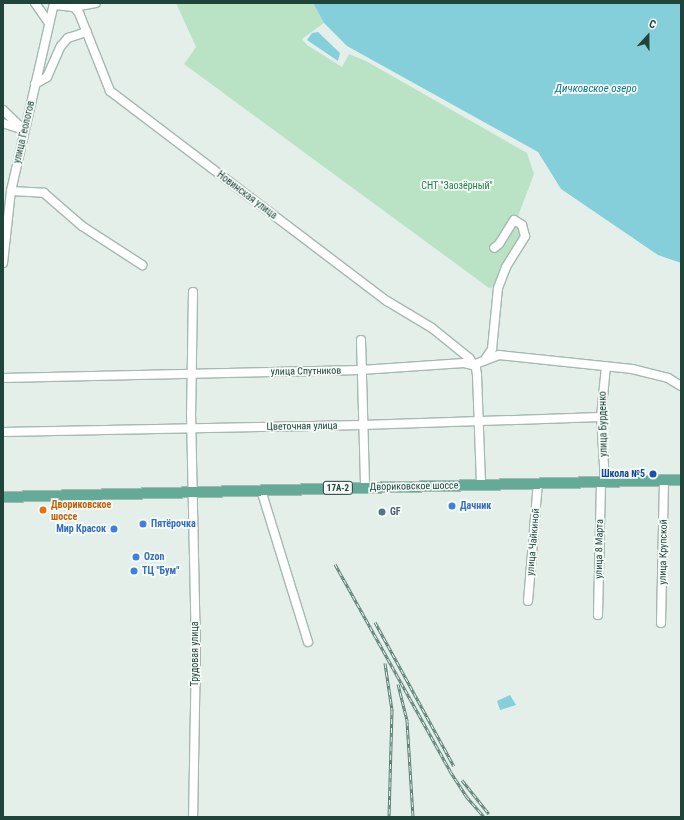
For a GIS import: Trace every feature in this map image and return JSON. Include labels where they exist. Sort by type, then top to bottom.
[{"type":"main road","name":"Двориковское шоссе","points":[[3,496],[681,480]]},
{"type":"street","points":[[35,3],[49,23]]},
{"type":"street","points":[[54,4],[74,8],[96,3]]},
{"type":"street","name":"улица Геологов","points":[[3,263],[11,190],[54,4]]},
{"type":"street","name":"Новинская улица","points":[[74,8],[87,32],[110,91],[387,301],[457,346],[473,366]]},
{"type":"street","points":[[35,84],[47,77],[61,46],[68,38],[87,32]]},
{"type":"street","points":[[3,110],[24,130]]},
{"type":"street","points":[[3,123],[24,130]]},
{"type":"street","points":[[11,190],[44,193],[82,226],[142,266]]},
{"type":"street","points":[[486,358],[492,349],[498,288],[506,268],[525,236],[522,225],[514,220],[500,244],[494,248]]},
{"type":"street","name":"Трудовая улица","points":[[193,292],[191,427],[196,650],[193,817]]},
{"type":"street","points":[[362,340],[362,426],[365,487]]},
{"type":"street","points":[[481,485],[477,375],[473,366],[486,358],[499,355],[606,366],[668,378],[681,386]]},
{"type":"street","name":"улица Спутников","points":[[3,378],[361,370],[464,363],[473,366]]},
{"type":"street","name":"улица Бурденко","points":[[603,482],[601,418],[606,366]]},
{"type":"street","name":"Цветочная улица","points":[[3,432],[191,427],[362,426],[601,418]]},
{"type":"street","name":"улица Крупской","points":[[661,623],[664,480]]},
{"type":"street","name":"улица 8 Марта","points":[[598,615],[603,482]]},
{"type":"street","name":"улица Чайкиной","points":[[528,601],[538,483]]},
{"type":"street","points":[[261,490],[308,642]]},
{"type":"green space","name":"СНТ \"Заозёрный\"","points":[[176,3],[313,3],[324,23],[302,39],[307,45],[342,67],[349,54],[366,61],[527,153],[534,174],[517,219],[522,236],[496,287],[489,288],[184,64],[196,47]]},
{"type":"water","name":"Дичковское озеро","points":[[313,3],[681,3],[681,263],[658,255],[561,189],[538,152],[347,46],[324,23]]},
{"type":"water","points":[[318,32],[340,53],[338,61],[307,40],[312,33]]},
{"type":"water","points":[[510,695],[516,705],[500,710],[497,701]]},
{"type":"railway","points":[[335,564],[450,771],[466,796],[484,817]]},
{"type":"railway","points":[[375,622],[454,766]]},
{"type":"railway","points":[[385,663],[392,710],[389,817]]},
{"type":"railway","points":[[398,684],[407,721],[413,817]]},
{"type":"railway","points":[[462,780],[489,814]]},
{"type":"place","name":"Школа №5","points":[[653,474]]},
{"type":"place","name":"Дачник","points":[[452,506]]},
{"type":"place","name":"Двориковское шоссе","points":[[43,510]]},
{"type":"place","name":"GF","points":[[382,512]]},
{"type":"place","name":"Пятёрочка","points":[[143,524]]},
{"type":"place","name":"Мир Красок","points":[[114,529]]},
{"type":"place","name":"Ozon","points":[[136,557]]},
{"type":"place","name":"ТЦ \"Бум\"","points":[[134,571]]}]
